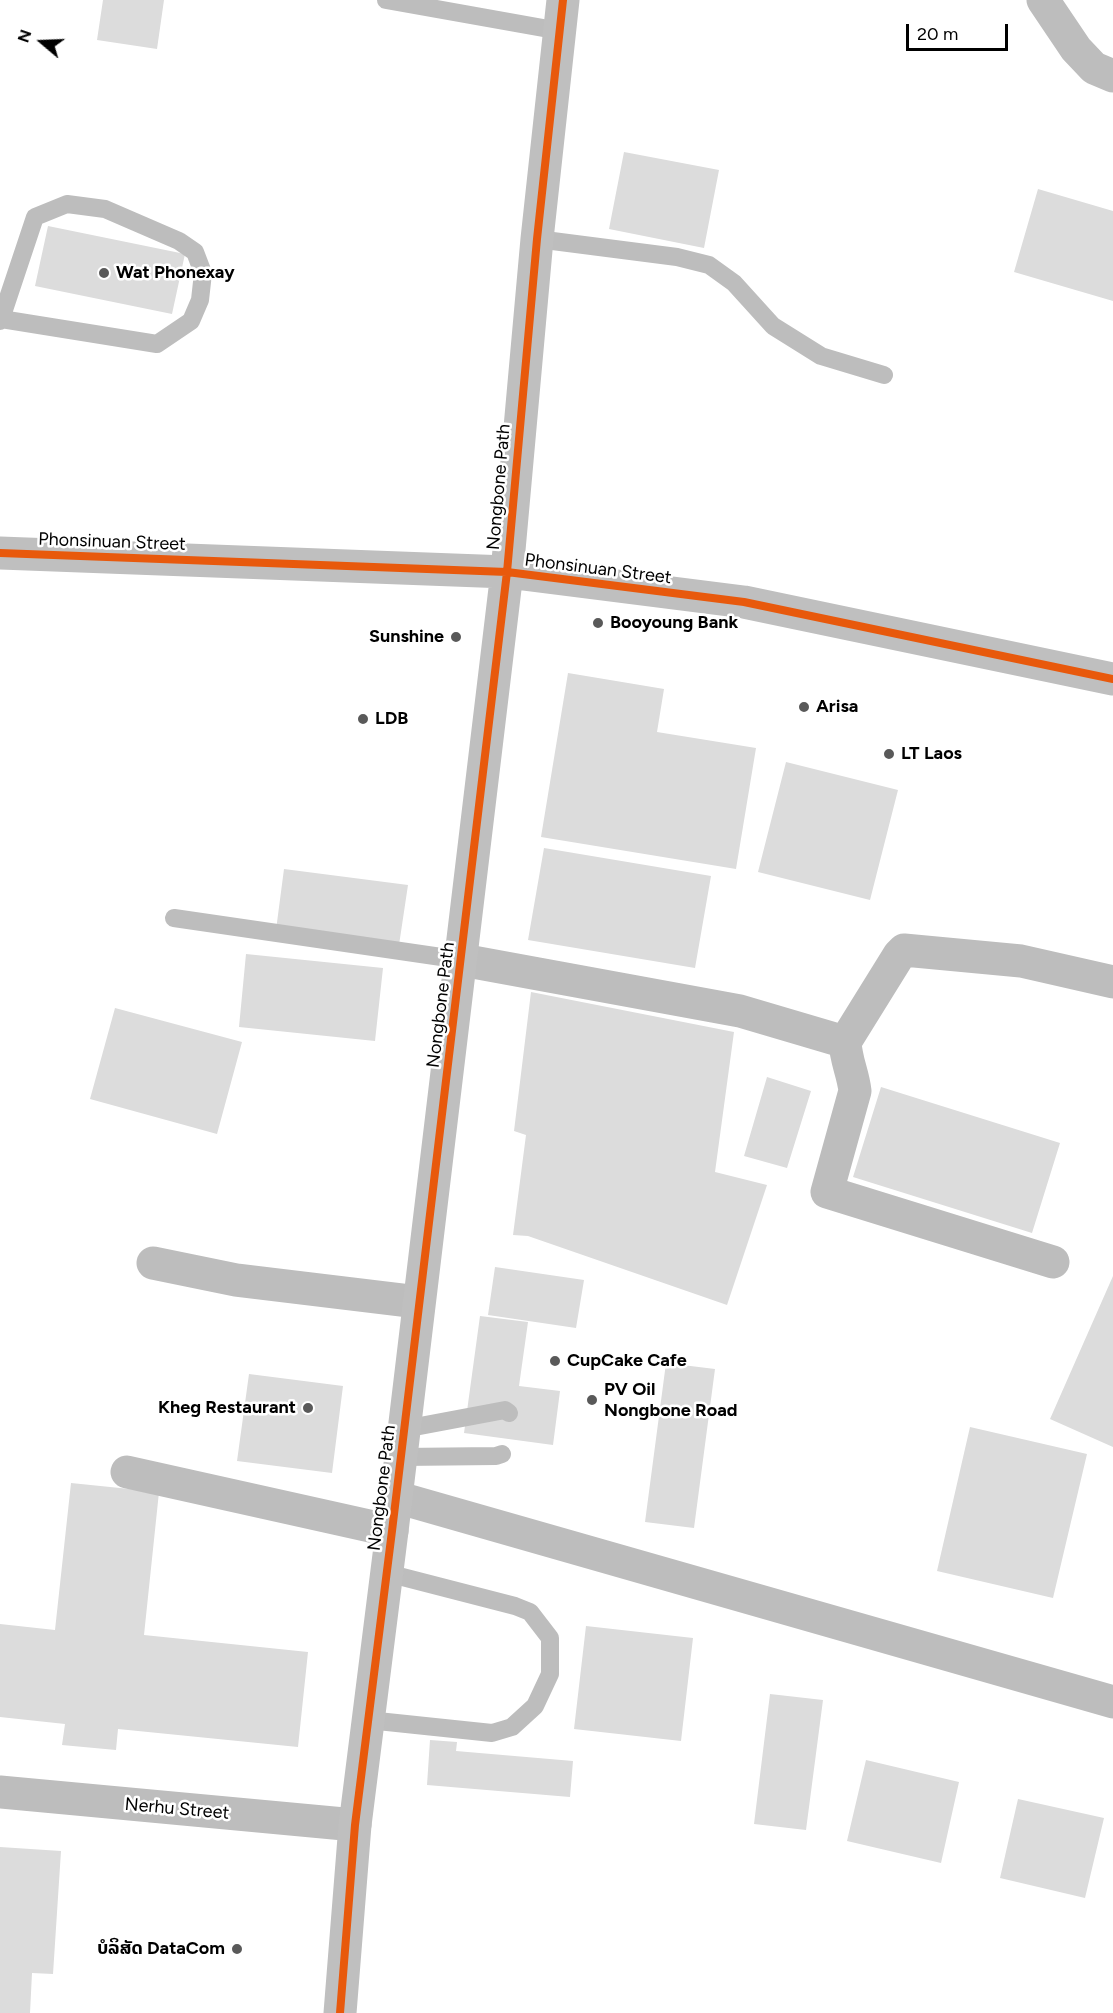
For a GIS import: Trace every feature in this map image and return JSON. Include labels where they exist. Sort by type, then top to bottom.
[{"type":"street","points":[[1042,0],[1076,49],[1094,68],[1113,76]]},
{"type":"street","name":"Nongbone Path","points":[[340,2013],[355,1825],[462,960],[507,573],[537,239],[562,15]]},
{"type":"street","name":"Phonsinuan Street","points":[[0,553],[507,573],[744,602],[1113,679]]},
{"type":"street","points":[[1053,1262],[827,1192],[855,1091],[854,1079],[845,1057],[845,1042],[899,954],[904,950],[1021,961],[1113,982]]},
{"type":"street","points":[[462,960],[740,1011],[845,1042]]},
{"type":"street","points":[[153,1263],[236,1280],[418,1302]]},
{"type":"street","points":[[127,1472],[392,1531]]},
{"type":"street","points":[[396,1497],[1113,1702]]},
{"type":"street","name":"Nerhu Street","points":[[0,1792],[355,1825]]},
{"type":"lane","points":[[386,0],[562,15]]},
{"type":"lane","points":[[67,204],[105,209],[179,241],[195,252],[203,273],[200,300],[191,321],[157,344],[0,320],[35,217],[67,204]]},
{"type":"lane","points":[[537,239],[677,257],[709,265],[734,283],[773,326],[821,356],[884,375]]},
{"type":"lane","points":[[174,918],[462,960]]},
{"type":"lane","points":[[403,1443],[505,1410],[509,1413]]},
{"type":"lane","points":[[403,1443],[496,1456],[502,1454]]},
{"type":"lane","points":[[368,1720],[492,1733],[512,1726],[535,1706],[550,1674],[550,1638],[530,1612],[515,1606],[387,1573]]},
{"type":"building","points":[[103,0],[164,0],[157,49],[97,40]]},
{"type":"building","points":[[624,152],[719,170],[704,248],[609,229]]},
{"type":"building","points":[[1038,189],[1113,211],[1113,301],[1014,272]]},
{"type":"building","points":[[48,226],[185,254],[172,314],[35,286]]},
{"type":"building","points":[[568,673],[664,689],[657,732],[756,748],[736,869],[541,837]]},
{"type":"building","points":[[786,762],[898,790],[870,900],[758,872]]},
{"type":"building","points":[[544,848],[711,876],[695,968],[528,940]]},
{"type":"building","points":[[284,869],[408,885],[399,945],[276,930]]},
{"type":"building","points":[[246,954],[383,968],[375,1041],[239,1027]]},
{"type":"building","points":[[531,992],[734,1032],[715,1172],[767,1185],[727,1305],[528,1236],[513,1235],[526,1135],[514,1131]]},
{"type":"building","points":[[115,1008],[242,1042],[217,1134],[90,1099]]},
{"type":"building","points":[[767,1077],[811,1091],[787,1168],[744,1156]]},
{"type":"building","points":[[881,1087],[1060,1143],[1032,1233],[853,1177]]},
{"type":"building","points":[[495,1267],[584,1280],[576,1328],[488,1315]]},
{"type":"building","points":[[1113,1276],[1113,1447],[1050,1419]]},
{"type":"building","points":[[480,1316],[528,1322],[519,1386],[560,1391],[553,1445],[464,1433]]},
{"type":"building","points":[[666,1363],[715,1369],[694,1528],[645,1522]]},
{"type":"building","points":[[249,1374],[343,1386],[332,1473],[237,1461]]},
{"type":"building","points":[[970,1427],[1087,1454],[1053,1598],[937,1571]]},
{"type":"building","points":[[71,1483],[159,1492],[144,1635],[308,1652],[298,1747],[118,1729],[116,1750],[62,1745],[65,1724],[0,1717],[0,1624],[55,1630]]},
{"type":"building","points":[[586,1626],[693,1638],[681,1741],[574,1729]]},
{"type":"building","points":[[770,1694],[823,1700],[806,1830],[754,1824]]},
{"type":"building","points":[[430,1740],[457,1742],[456,1751],[573,1761],[570,1797],[427,1785]]},
{"type":"building","points":[[866,1760],[959,1782],[941,1863],[847,1841]]},
{"type":"building","points":[[1018,1799],[1104,1818],[1085,1898],[1000,1878]]},
{"type":"building","points":[[0,1847],[61,1851],[53,1974],[32,1973],[30,2013],[0,2013]]},
{"type":"cycle path","points":[[340,2013],[355,1825],[507,572],[537,239],[563,0]]},
{"type":"cycle path","points":[[0,553],[507,572],[744,602],[1113,679]]},
{"type":"place","name":"Wat Phonexay","points":[[104,273]]},
{"type":"place","name":"Booyoung Bank","points":[[598,623]]},
{"type":"place","name":"Sunshine","points":[[456,637]]},
{"type":"place","name":"Arisa","points":[[804,707]]},
{"type":"place","name":"LDB","points":[[363,719]]},
{"type":"place","name":"LT Laos","points":[[889,754]]},
{"type":"place","name":"CupCake Cafe","points":[[555,1361]]},
{"type":"place","name":"PV Oil Nongbone Road","points":[[592,1400]]},
{"type":"place","name":"Kheg Restaurant","points":[[308,1408]]},
{"type":"place","name":"ບໍລິສັດ DataCom","points":[[237,1949]]}]
